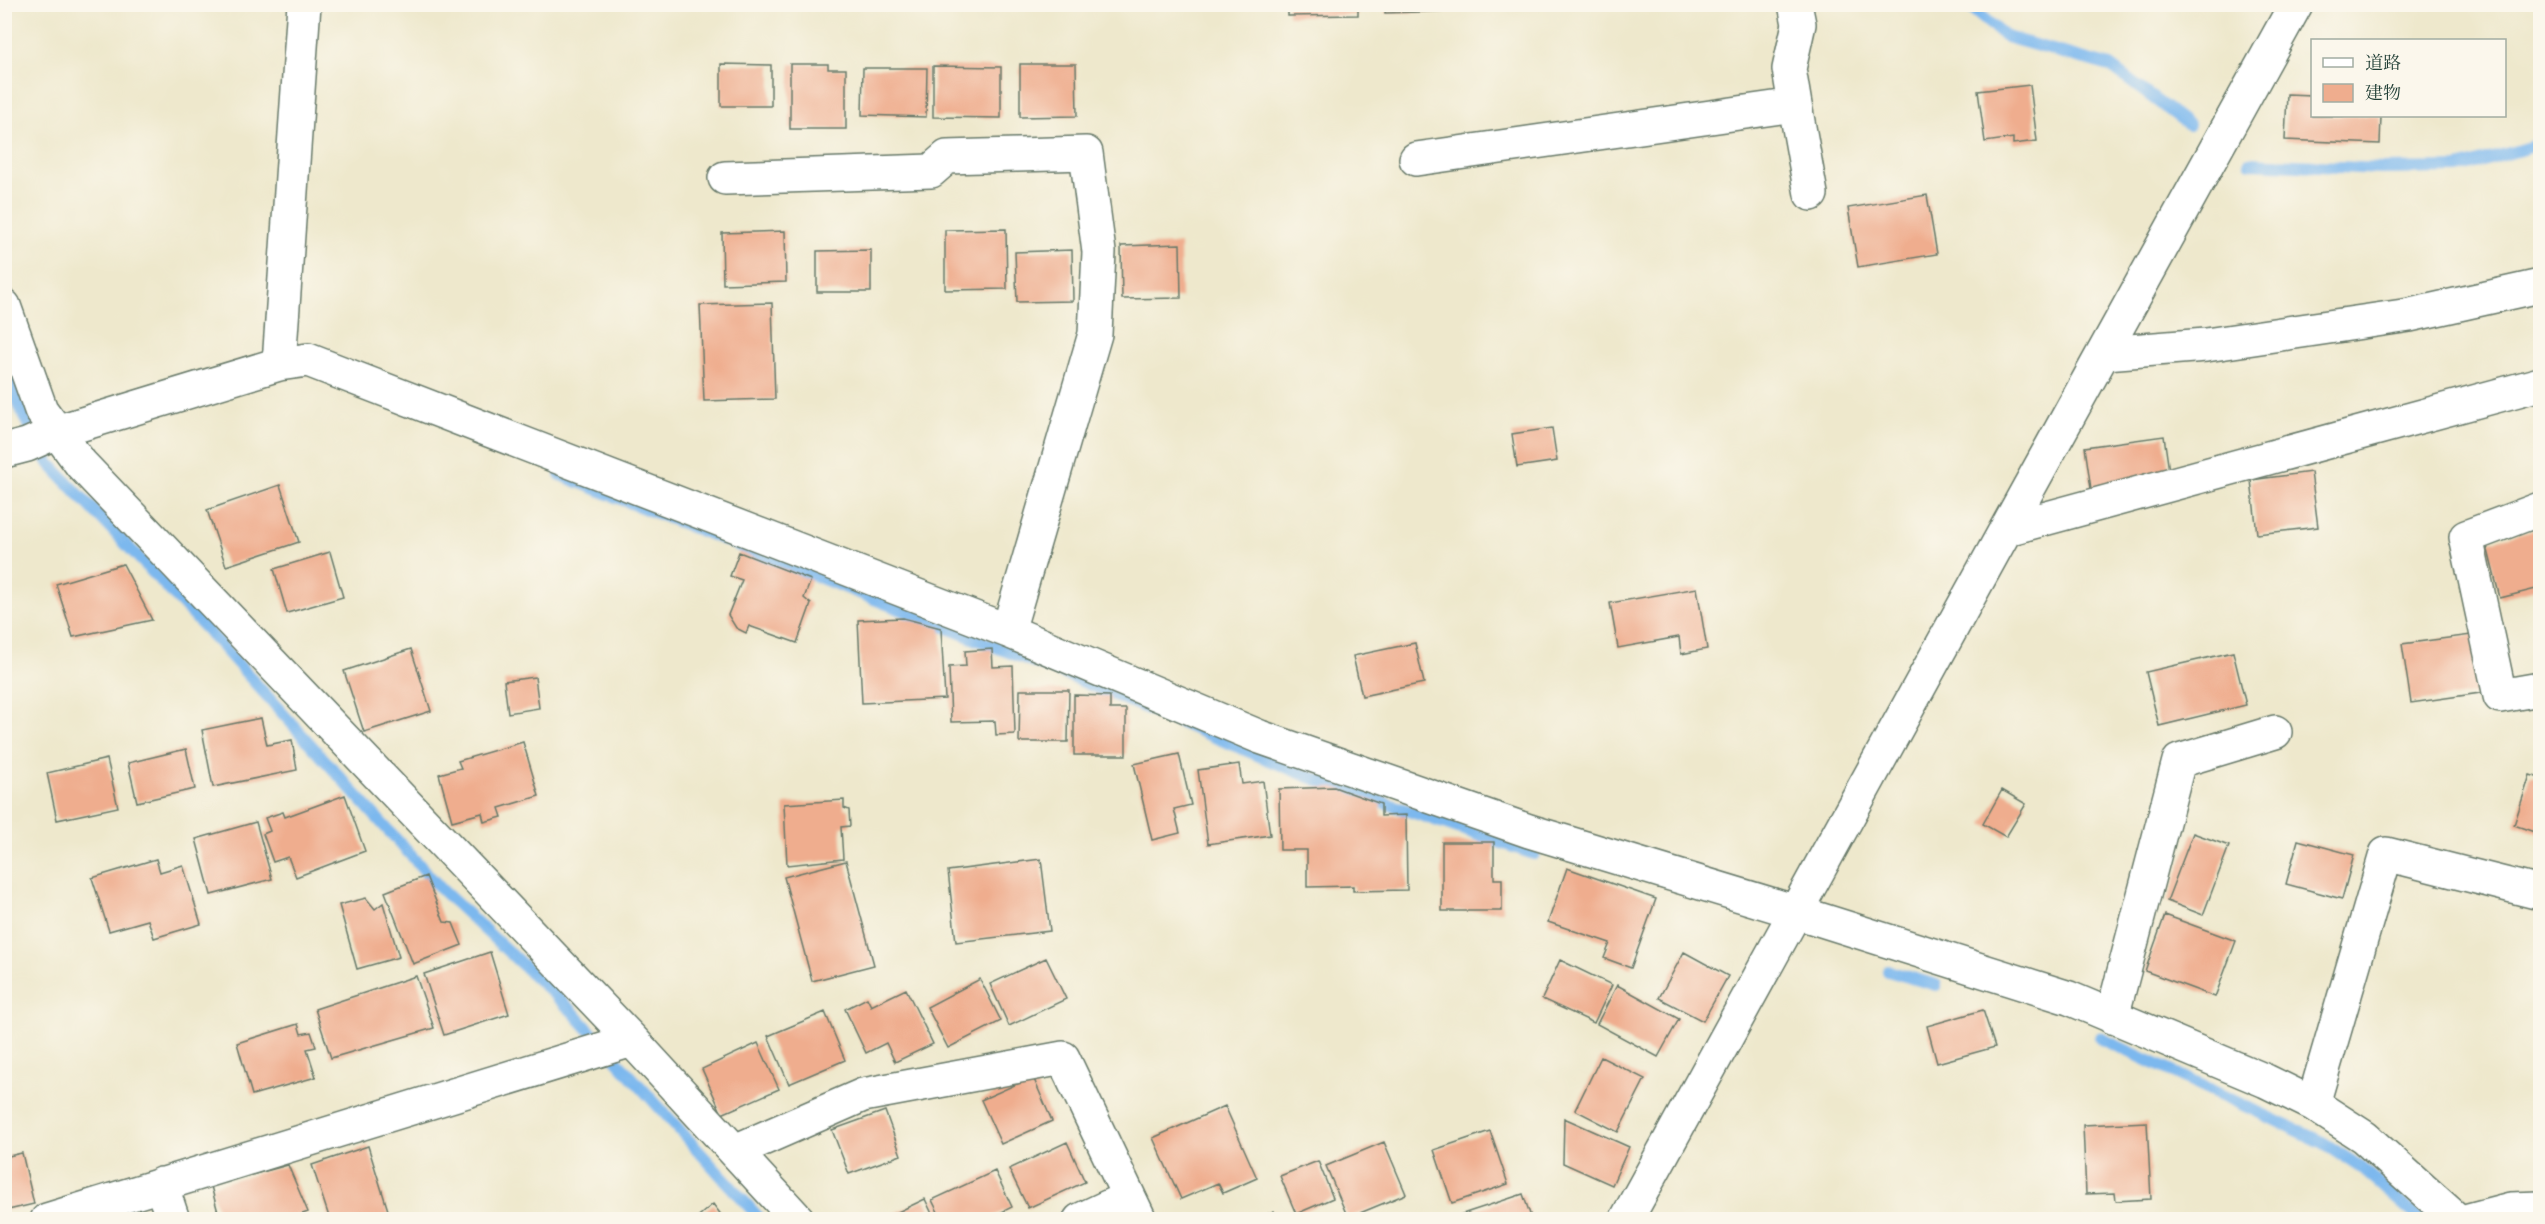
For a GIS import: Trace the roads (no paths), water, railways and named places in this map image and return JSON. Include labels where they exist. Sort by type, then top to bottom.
[{"type":"street","points":[[279,364],[304,4]]},
{"type":"street","points":[[1795,4],[1799,24],[1789,69],[1810,194]]},
{"type":"street","points":[[1626,1220],[1793,911],[2105,353],[2296,4]]},
{"type":"street","points":[[1416,159],[1795,105]]},
{"type":"street","points":[[725,178],[931,171],[947,157],[1086,153],[1098,252],[1095,334],[1008,631]]},
{"type":"street","points":[[2105,353],[2206,345],[2410,315],[2541,286]]},
{"type":"street","points":[[4,306],[41,410],[33,441]]},
{"type":"street","points":[[33,441],[279,364],[308,360],[1008,631],[1260,737],[1529,831],[2069,998],[2266,1081],[2313,1104],[2364,1137],[2457,1220]]},
{"type":"street","points":[[2007,529],[2541,384]]},
{"type":"street","points":[[33,441],[81,464],[630,1040],[798,1220]]},
{"type":"street","points":[[2541,509],[2466,537],[2500,696],[2541,689]]},
{"type":"street","points":[[2112,1017],[2179,761],[2276,732]]},
{"type":"street","points":[[2313,1104],[2385,854],[2541,893]]},
{"type":"street","points":[[47,1220],[630,1040]]},
{"type":"street","points":[[735,1151],[863,1095],[1063,1058],[1134,1208],[1080,1220]]},
{"type":"street","points":[[161,1184],[173,1220]]},
{"type":"street","points":[[2469,1220],[2511,1209],[2541,1208]]},
{"type":"waterway","points":[[1966,4],[2006,37],[2110,66],[2189,125]]},
{"type":"waterway","points":[[2250,163],[2382,169],[2459,168],[2540,144]]},
{"type":"waterway","points":[[4,366],[25,419],[49,463],[210,633],[443,891],[572,1011],[761,1220]]},
{"type":"waterway","points":[[560,475],[1069,676],[1307,776],[1534,854]]},
{"type":"waterway","points":[[1888,971],[1936,985]]},
{"type":"waterway","points":[[2100,1038],[2324,1143],[2359,1166],[2421,1220]]}]
